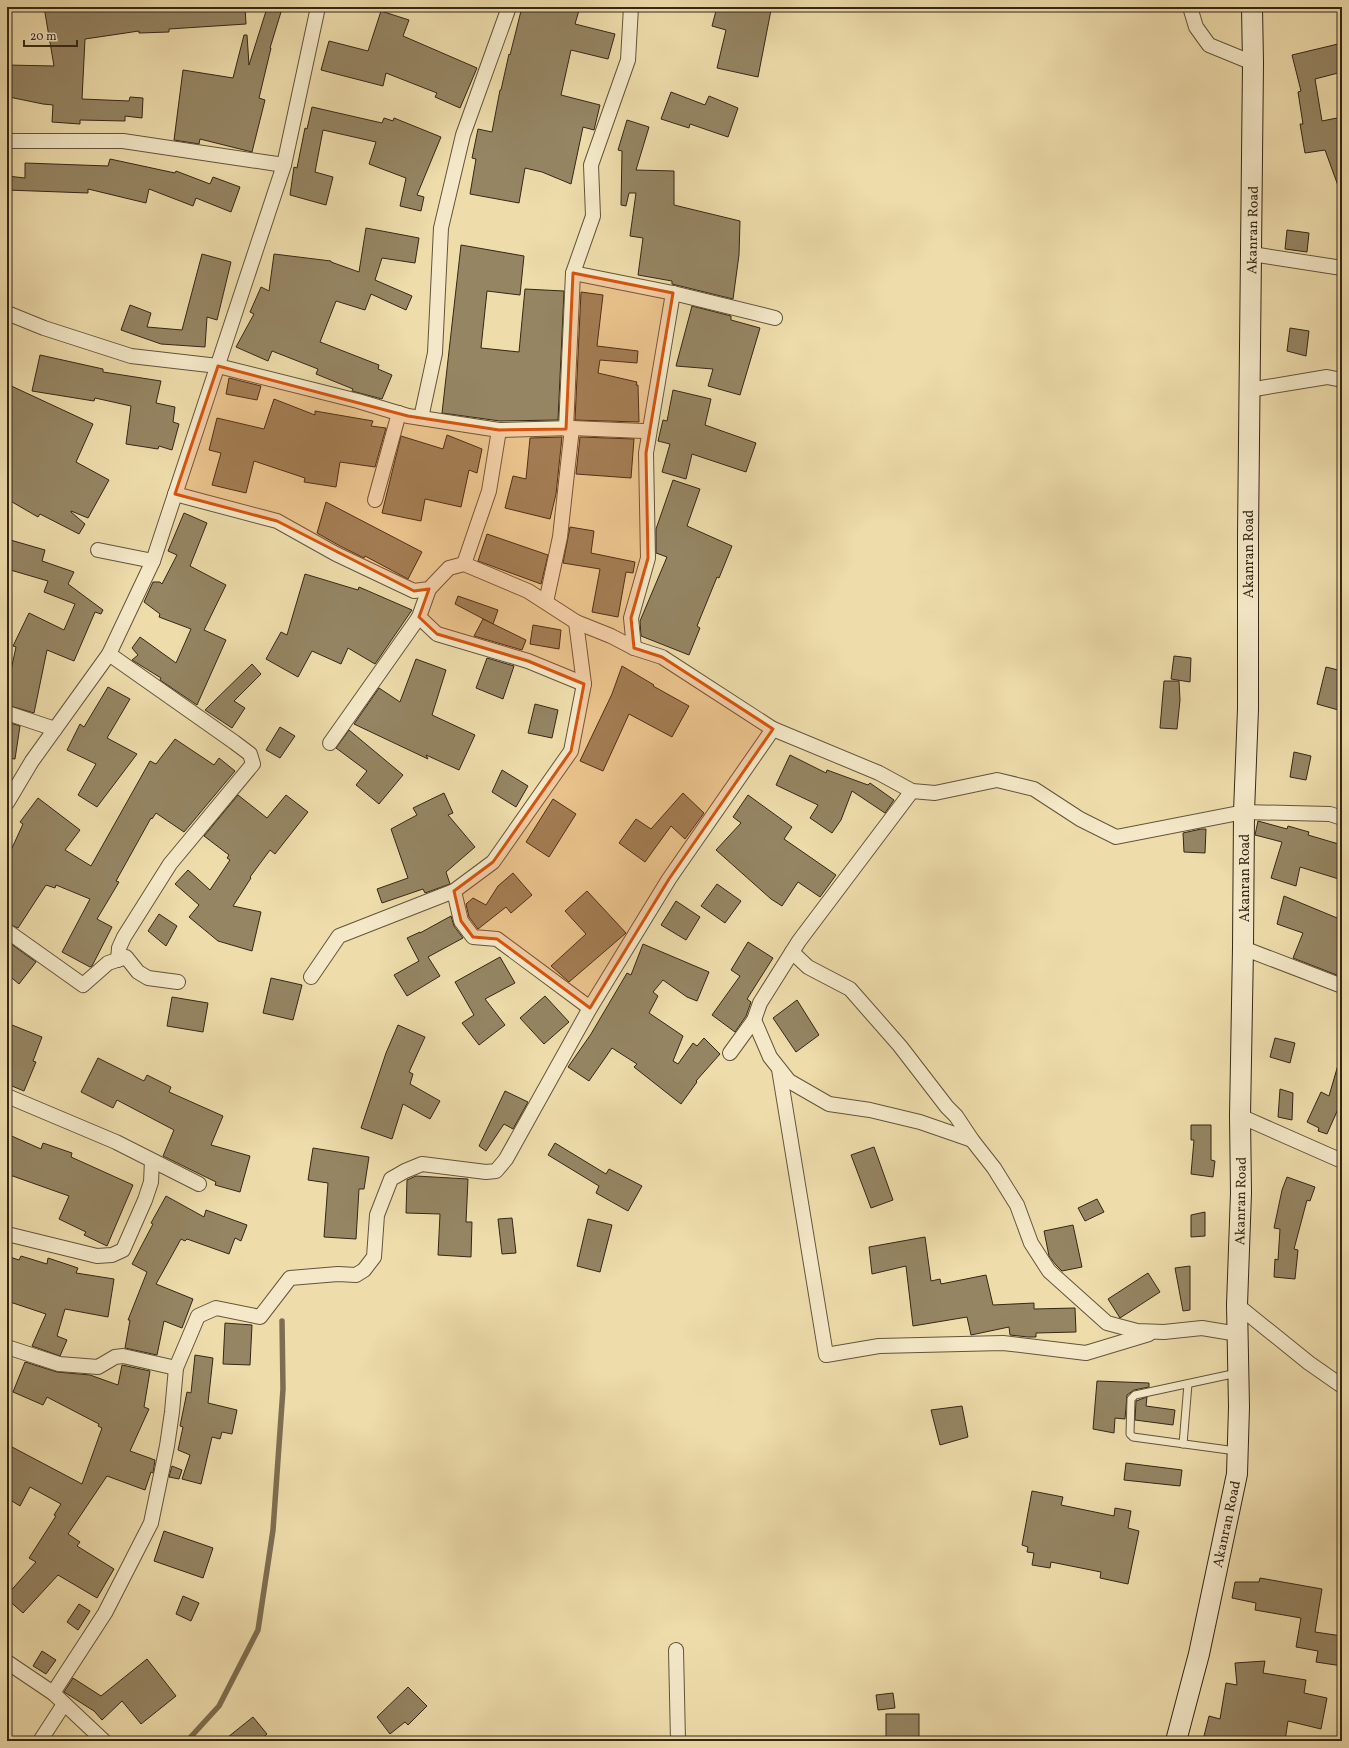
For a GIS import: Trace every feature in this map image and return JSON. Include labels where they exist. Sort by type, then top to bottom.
[{"type":"main road","name":"Akanran Road","points":[[1176,1741],[1199,1654],[1237,1474],[1239,1373],[1237,1305],[1241,1193],[1240,1116],[1244,948],[1244,812],[1248,708],[1249,390],[1252,254],[1252,7]]},
{"type":"street","points":[[7,803],[32,761],[109,654],[153,561],[284,165],[318,7]]},
{"type":"street","points":[[422,418],[435,353],[441,228],[463,135],[509,7]]},
{"type":"street","points":[[546,602],[560,537],[569,429],[573,273],[593,216],[591,165],[628,60],[631,7]]},
{"type":"street","points":[[1190,7],[1196,27],[1209,45],[1253,63]]},
{"type":"street","points":[[7,142],[123,141],[284,165]]},
{"type":"street","points":[[1252,254],[1342,268]]},
{"type":"street","points":[[573,273],[673,293],[775,318]]},
{"type":"street","points":[[634,648],[632,618],[648,558],[646,453],[673,293]]},
{"type":"street","points":[[7,314],[44,328],[131,356],[218,366],[422,418],[499,430],[569,429],[643,431],[649,434]]},
{"type":"street","points":[[1249,390],[1327,377],[1342,380]]},
{"type":"street","points":[[375,500],[399,413]]},
{"type":"street","points":[[464,564],[489,490],[499,430]]},
{"type":"street","points":[[175,494],[277,521],[336,554],[414,591],[429,590]]},
{"type":"street","points":[[98,550],[153,561]]},
{"type":"street","points":[[330,743],[419,618],[429,590],[449,568],[464,564],[528,591],[576,622],[611,636],[634,648],[662,657],[773,729],[879,773],[912,791],[935,793],[997,780],[1034,789],[1080,819],[1116,837],[1244,812],[1330,814],[1342,818]]},
{"type":"street","points":[[419,618],[437,634],[528,661],[584,684]]},
{"type":"street","points":[[611,636],[632,618]]},
{"type":"street","points":[[311,976],[339,936],[454,891],[493,862],[571,752],[584,684],[576,622]]},
{"type":"street","points":[[109,654],[250,754],[253,764],[170,864],[124,937],[119,948],[118,960]]},
{"type":"street","points":[[7,713],[55,728]]},
{"type":"street","points":[[53,1693],[105,1613],[151,1523],[167,1446],[176,1368],[198,1316],[216,1308],[260,1317],[290,1278],[338,1274],[356,1275],[364,1270],[374,1257],[377,1215],[391,1179],[422,1164],[486,1172],[496,1171],[506,1160],[590,1008],[669,879],[773,729]]},
{"type":"street","points":[[730,1053],[754,1020],[760,1003],[792,952],[912,791]]},
{"type":"street","points":[[454,891],[461,921],[473,937],[497,939],[590,1008]]},
{"type":"street","points":[[7,931],[83,985],[108,963],[126,957],[138,972],[148,978],[178,982]]},
{"type":"street","points":[[1244,948],[1342,986]]},
{"type":"street","points":[[792,952],[808,967],[850,989],[900,1046],[947,1107],[956,1116],[972,1140],[994,1168],[1017,1205],[1031,1243],[1049,1271],[1107,1323],[1138,1331],[1157,1332],[1202,1328],[1238,1334]]},
{"type":"street","points":[[754,1020],[770,1057],[789,1081],[828,1104],[870,1110],[920,1122],[972,1140]]},
{"type":"street","points":[[779,1068],[826,1355],[879,1346],[1003,1343],[1086,1353],[1157,1332]]},
{"type":"street","points":[[7,1096],[116,1142],[199,1184]]},
{"type":"street","points":[[1240,1116],[1342,1161]]},
{"type":"street","points":[[7,1234],[97,1256],[112,1255],[124,1250],[151,1182],[152,1161]]},
{"type":"street","points":[[1237,1305],[1309,1363],[1342,1386]]},
{"type":"street","points":[[7,1347],[58,1364],[98,1366],[115,1357],[123,1356],[176,1368]]},
{"type":"street","points":[[676,1650],[678,1741]]},
{"type":"street","points":[[7,1662],[53,1693],[104,1741]]},
{"type":"street","points":[[40,1741],[64,1704]]},
{"type":"lane","points":[[1238,1451],[1133,1437],[1130,1434],[1131,1399],[1136,1395],[1239,1373]]},
{"type":"lane","points":[[1183,1444],[1188,1384]]},
{"type":"highlighted area","points":[[573,273],[673,293],[646,453],[648,558],[631,618],[634,648],[662,657],[773,729],[669,879],[590,1008],[497,939],[473,937],[461,921],[454,891],[493,862],[571,751],[584,684],[528,661],[437,634],[419,617],[429,589],[414,591],[277,521],[175,494],[218,366],[408,416],[499,430],[566,429]]},
{"type":"building","points":[[44,7],[245,7],[246,24],[169,29],[169,32],[139,33],[139,31],[85,39],[82,99],[129,101],[130,97],[143,98],[142,118],[125,116],[125,121],[80,120],[80,124],[52,122],[53,105],[9,97],[9,79],[7,79],[7,65],[54,66]]},
{"type":"building","points":[[522,7],[580,7],[575,24],[615,34],[608,59],[571,50],[561,95],[600,105],[594,130],[583,127],[571,184],[542,172],[525,168],[519,203],[470,194],[476,159],[472,158],[478,129],[492,132],[500,90]]},
{"type":"building","points":[[717,7],[759,7],[771,10],[758,77],[717,68],[726,30],[712,26]]},
{"type":"building","points":[[267,8],[281,12],[270,48],[259,98],[265,100],[252,152],[200,139],[199,144],[174,140],[183,70],[233,78],[244,35],[247,35],[249,65]]},
{"type":"building","points":[[381,11],[409,20],[403,36],[477,68],[460,108],[435,97],[437,93],[386,73],[383,86],[321,70],[329,41],[368,51]]},
{"type":"building","points":[[1338,44],[1342,62],[1342,72],[1315,79],[1322,121],[1342,117],[1342,191],[1340,191],[1325,150],[1305,153],[1300,124],[1303,124],[1298,92],[1301,91],[1292,55]]},
{"type":"building","points":[[671,92],[705,105],[709,96],[738,108],[728,137],[690,124],[689,128],[661,119]]},
{"type":"building","points":[[312,107],[382,123],[384,118],[393,121],[394,118],[441,137],[417,195],[424,197],[421,211],[400,206],[406,178],[369,164],[376,142],[323,130],[315,172],[333,177],[326,205],[290,195],[294,167],[297,168],[305,128],[307,129]]},
{"type":"building","points":[[627,120],[649,127],[636,170],[674,171],[674,205],[740,221],[739,255],[733,299],[672,284],[672,281],[638,275],[643,238],[630,236],[636,193],[629,193],[626,206],[621,205],[622,151],[618,150]]},
{"type":"building","points":[[110,159],[175,173],[176,171],[210,184],[213,177],[240,187],[231,212],[196,198],[193,206],[149,189],[146,203],[88,189],[88,193],[7,190],[7,176],[25,178],[25,163],[108,166]]},
{"type":"building","points":[[366,228],[419,238],[415,263],[382,258],[375,280],[412,296],[406,310],[371,294],[365,310],[336,301],[320,342],[379,365],[378,369],[392,375],[382,399],[352,391],[353,389],[316,374],[318,369],[272,351],[268,361],[236,347],[254,314],[250,312],[261,287],[269,291],[274,254],[331,261],[359,272]]},
{"type":"building","points":[[1287,230],[1309,233],[1307,252],[1285,249]]},
{"type":"building","points":[[461,245],[524,256],[520,295],[487,291],[481,348],[519,352],[525,289],[564,291],[558,420],[500,421],[442,413]]},
{"type":"building","points":[[202,254],[231,262],[217,320],[207,317],[205,347],[161,344],[121,330],[130,305],[151,313],[147,327],[182,330]]},
{"type":"building","points":[[581,292],[603,295],[597,346],[638,351],[637,363],[600,360],[598,373],[637,382],[639,422],[575,420]]},
{"type":"building","points":[[692,306],[731,316],[731,320],[760,328],[740,395],[708,386],[713,369],[676,366]]},
{"type":"building","points":[[1290,328],[1309,331],[1306,356],[1287,351]]},
{"type":"building","points":[[40,355],[103,369],[103,372],[161,381],[156,403],[175,407],[173,422],[179,424],[172,450],[159,446],[158,449],[126,444],[131,406],[95,398],[94,401],[32,391]]},
{"type":"building","points":[[229,378],[261,386],[257,400],[226,394]]},
{"type":"building","points":[[7,384],[93,424],[76,462],[109,480],[88,518],[71,511],[85,524],[79,534],[40,514],[38,517],[7,499]]},
{"type":"building","points":[[673,390],[711,399],[705,425],[756,443],[746,472],[692,454],[686,479],[662,472],[670,444],[658,441],[663,420],[667,421]]},
{"type":"building","points":[[274,399],[315,415],[315,411],[373,421],[371,426],[386,428],[375,467],[340,462],[336,487],[304,482],[305,478],[254,461],[246,493],[212,485],[221,453],[209,450],[217,418],[264,429]]},
{"type":"building","points":[[447,435],[482,449],[477,473],[469,470],[461,507],[425,499],[421,521],[382,513],[401,436],[443,449]]},
{"type":"building","points":[[562,437],[556,494],[550,519],[505,508],[513,476],[526,479],[530,438]]},
{"type":"building","points":[[580,437],[634,439],[631,478],[576,474]]},
{"type":"building","points":[[673,480],[700,489],[687,526],[732,546],[719,578],[717,577],[697,626],[700,628],[689,655],[641,636],[640,621],[667,557],[656,553],[656,529]]},
{"type":"building","points":[[326,502],[422,552],[408,579],[365,556],[364,558],[340,546],[317,533]]},
{"type":"building","points":[[184,513],[207,523],[190,566],[226,585],[204,630],[226,640],[197,705],[160,680],[161,678],[132,660],[138,655],[132,648],[140,637],[176,663],[191,629],[159,617],[160,614],[144,602],[153,582],[160,582],[162,584],[177,555],[168,551]]},
{"type":"building","points":[[570,527],[594,531],[591,553],[635,562],[633,573],[626,572],[618,617],[592,612],[600,569],[563,563]]},
{"type":"building","points":[[487,534],[548,555],[541,584],[478,561]]},
{"type":"building","points":[[7,539],[45,550],[42,561],[74,572],[68,584],[103,610],[101,614],[95,612],[74,661],[47,650],[34,713],[7,705],[7,689],[16,647],[13,646],[29,613],[64,630],[75,604],[44,592],[48,581],[7,569]]},
{"type":"building","points":[[305,574],[358,590],[359,587],[412,610],[375,664],[348,648],[341,664],[312,651],[298,677],[266,659],[281,632],[287,635]]},
{"type":"building","points":[[458,596],[498,610],[493,624],[455,604]]},
{"type":"building","points":[[483,619],[526,640],[522,650],[474,636]]},
{"type":"building","points":[[533,625],[561,630],[559,649],[530,644]]},
{"type":"building","points":[[1174,656],[1191,658],[1190,682],[1171,679]]},
{"type":"building","points":[[487,658],[514,666],[503,699],[476,688]]},
{"type":"building","points":[[416,659],[446,670],[432,715],[475,735],[459,770],[426,755],[428,759],[354,724],[379,688],[400,702]]},
{"type":"building","points":[[252,664],[261,674],[234,701],[245,708],[232,728],[205,710]]},
{"type":"building","points":[[622,666],[654,685],[653,686],[689,706],[672,737],[629,714],[603,771],[580,761],[612,694]]},
{"type":"building","points":[[1326,667],[1342,671],[1342,711],[1317,704]]},
{"type":"building","points":[[1164,681],[1179,681],[1180,700],[1177,729],[1160,728]]},
{"type":"building","points":[[108,687],[130,699],[107,738],[137,754],[97,807],[78,795],[96,764],[67,750],[80,724],[84,727]]},
{"type":"building","points":[[535,704],[558,710],[552,738],[528,733]]},
{"type":"building","points":[[7,722],[20,726],[15,759],[7,758]]},
{"type":"building","points":[[280,727],[295,736],[280,758],[266,750]]},
{"type":"building","points":[[349,730],[403,775],[379,804],[356,785],[367,771],[336,748]]},
{"type":"building","points":[[175,739],[214,765],[219,758],[235,771],[184,832],[156,813],[152,819],[151,818],[116,881],[119,882],[97,919],[112,927],[92,966],[90,967],[62,952],[90,899],[56,885],[55,888],[46,885],[18,928],[7,923],[7,859],[23,824],[20,822],[38,798],[80,830],[65,850],[91,866],[150,761],[156,764]]},
{"type":"building","points":[[1294,752],[1311,756],[1306,780],[1290,777]]},
{"type":"building","points":[[790,755],[826,773],[827,770],[868,785],[870,783],[894,800],[885,813],[852,791],[841,820],[832,833],[810,818],[818,805],[776,785]]},
{"type":"building","points":[[502,770],[528,786],[516,807],[492,792]]},
{"type":"building","points":[[444,793],[453,813],[448,815],[475,847],[446,872],[450,884],[425,893],[423,889],[382,903],[377,889],[408,878],[391,829],[417,815],[413,808]]},
{"type":"building","points":[[683,793],[704,813],[685,839],[671,826],[645,862],[619,843],[636,819],[651,829]]},
{"type":"building","points":[[238,795],[267,818],[286,795],[308,812],[275,854],[270,850],[250,877],[251,878],[233,906],[261,912],[252,951],[218,941],[189,917],[199,905],[175,884],[188,870],[210,890],[230,860],[227,858],[229,855],[204,836]]},
{"type":"building","points":[[748,795],[792,827],[784,839],[836,875],[820,897],[798,882],[782,906],[771,899],[716,850],[741,823],[733,817]]},
{"type":"building","points":[[553,799],[576,814],[549,857],[526,842]]},
{"type":"building","points":[[1258,821],[1287,829],[1288,826],[1309,832],[1308,835],[1342,845],[1342,880],[1300,867],[1296,886],[1271,878],[1282,842],[1255,835]]},
{"type":"building","points":[[1206,829],[1205,853],[1184,852],[1183,833]]},
{"type":"building","points":[[513,873],[532,895],[511,913],[506,907],[478,929],[469,917],[466,904],[473,898],[486,905],[498,886]]},
{"type":"building","points":[[717,884],[741,901],[725,923],[701,906]]},
{"type":"building","points":[[587,891],[626,933],[569,982],[551,966],[586,934],[565,911]]},
{"type":"building","points":[[1284,896],[1342,920],[1342,977],[1293,958],[1303,933],[1277,924]]},
{"type":"building","points":[[676,901],[700,917],[686,940],[661,925]]},
{"type":"building","points":[[159,914],[177,926],[166,946],[148,931]]},
{"type":"building","points":[[451,916],[454,926],[463,938],[428,957],[440,976],[407,996],[394,975],[419,961],[407,938],[420,933]]},
{"type":"building","points":[[7,941],[36,962],[19,984],[7,974]]},
{"type":"building","points":[[748,942],[773,958],[747,999],[751,1002],[746,1016],[735,1032],[712,1015],[740,976],[731,970]]},
{"type":"building","points":[[643,944],[709,972],[697,1001],[687,997],[663,980],[653,992],[658,996],[649,1013],[683,1036],[673,1061],[678,1064],[693,1043],[697,1046],[704,1038],[720,1054],[696,1081],[697,1082],[681,1104],[634,1067],[637,1064],[612,1048],[589,1081],[568,1067],[591,1034],[627,973],[631,975]]},
{"type":"building","points":[[500,957],[515,983],[485,999],[505,1025],[479,1045],[462,1023],[474,1015],[455,982]]},
{"type":"building","points":[[271,978],[302,985],[293,1020],[263,1013]]},
{"type":"building","points":[[545,996],[569,1022],[544,1044],[520,1018]]},
{"type":"building","points":[[172,997],[208,1003],[203,1032],[167,1026]]},
{"type":"building","points":[[797,1000],[819,1035],[796,1052],[773,1018]]},
{"type":"building","points":[[7,1023],[42,1037],[33,1061],[36,1062],[24,1091],[7,1084]]},
{"type":"building","points":[[398,1025],[425,1037],[409,1072],[413,1074],[410,1084],[440,1101],[430,1119],[403,1104],[392,1139],[361,1128],[386,1053]]},
{"type":"building","points":[[1275,1038],[1295,1043],[1290,1063],[1270,1057]]},
{"type":"building","points":[[98,1058],[144,1081],[147,1075],[171,1087],[169,1092],[223,1116],[211,1145],[250,1156],[240,1192],[215,1185],[216,1182],[163,1156],[174,1130],[117,1100],[113,1108],[81,1092]]},
{"type":"building","points":[[1338,1065],[1342,1065],[1342,1100],[1327,1134],[1318,1131],[1319,1128],[1307,1122],[1321,1092],[1329,1096]]},
{"type":"building","points":[[1280,1089],[1293,1093],[1292,1120],[1278,1117]]},
{"type":"building","points":[[505,1091],[528,1102],[513,1129],[504,1124],[486,1151],[479,1146]]},
{"type":"building","points":[[1191,1125],[1211,1125],[1211,1160],[1215,1161],[1213,1177],[1191,1174],[1194,1140],[1191,1140]]},
{"type":"building","points":[[7,1134],[41,1149],[43,1143],[72,1153],[71,1157],[133,1185],[107,1246],[84,1235],[86,1232],[59,1219],[69,1196],[7,1174]]},
{"type":"building","points":[[555,1143],[606,1174],[609,1169],[642,1186],[628,1211],[596,1193],[599,1186],[548,1155]]},
{"type":"building","points":[[874,1147],[893,1200],[871,1208],[851,1155]]},
{"type":"building","points":[[313,1148],[369,1157],[364,1189],[359,1189],[356,1239],[324,1237],[328,1183],[308,1180]]},
{"type":"building","points":[[416,1176],[468,1179],[466,1222],[472,1222],[471,1257],[438,1255],[440,1214],[406,1213],[407,1180]]},
{"type":"building","points":[[1287,1177],[1315,1187],[1310,1201],[1307,1200],[1294,1249],[1298,1250],[1295,1279],[1274,1277],[1275,1259],[1278,1260],[1280,1229],[1274,1228],[1282,1190]]},
{"type":"building","points":[[166,1196],[204,1217],[206,1210],[247,1225],[241,1241],[235,1238],[229,1254],[187,1239],[185,1241],[181,1239],[156,1284],[193,1299],[182,1328],[164,1321],[157,1355],[125,1348],[130,1320],[128,1320],[147,1272],[132,1264],[153,1224],[151,1223]]},
{"type":"building","points":[[1097,1199],[1104,1212],[1085,1221],[1078,1208]]},
{"type":"building","points":[[1205,1212],[1205,1236],[1191,1237],[1191,1215]]},
{"type":"building","points":[[512,1218],[516,1253],[502,1254],[498,1219]]},
{"type":"building","points":[[588,1219],[612,1225],[600,1272],[577,1266]]},
{"type":"building","points":[[1073,1225],[1082,1267],[1062,1271],[1049,1256],[1044,1231]]},
{"type":"building","points":[[925,1237],[931,1281],[940,1279],[941,1284],[986,1275],[993,1305],[1034,1303],[1034,1309],[1075,1308],[1076,1332],[1036,1333],[1036,1337],[1028,1337],[1010,1335],[1009,1327],[971,1335],[967,1317],[913,1326],[906,1266],[872,1274],[869,1247]]},
{"type":"building","points":[[21,1256],[47,1264],[48,1258],[78,1268],[76,1273],[114,1279],[108,1317],[65,1309],[57,1336],[67,1340],[60,1356],[32,1346],[46,1314],[7,1301],[7,1268],[10,1257],[19,1260]]},
{"type":"building","points":[[1190,1266],[1190,1310],[1183,1311],[1175,1268]]},
{"type":"building","points":[[1148,1273],[1160,1292],[1120,1318],[1108,1299]]},
{"type":"building","points":[[225,1323],[252,1325],[250,1365],[223,1364]]},
{"type":"building","points":[[195,1355],[213,1358],[208,1403],[237,1410],[232,1434],[222,1432],[220,1439],[212,1437],[201,1484],[182,1479],[190,1455],[178,1450],[183,1427],[180,1426],[187,1392],[191,1393]]},
{"type":"building","points":[[25,1362],[57,1372],[90,1375],[118,1385],[122,1365],[150,1371],[144,1407],[149,1409],[130,1451],[155,1460],[153,1473],[151,1472],[145,1490],[107,1476],[68,1534],[80,1542],[77,1546],[114,1569],[97,1598],[58,1575],[23,1613],[7,1599],[7,1595],[36,1562],[29,1558],[56,1516],[54,1515],[61,1504],[30,1487],[20,1506],[7,1498],[7,1455],[12,1447],[82,1484],[102,1428],[98,1426],[99,1424],[47,1397],[43,1405],[13,1392]]},
{"type":"building","points":[[1097,1381],[1149,1383],[1149,1387],[1134,1390],[1127,1395],[1125,1419],[1115,1418],[1114,1433],[1093,1429]]},
{"type":"building","points":[[1147,1397],[1146,1406],[1175,1410],[1173,1425],[1135,1420],[1136,1401]]},
{"type":"building","points":[[962,1406],[968,1437],[940,1445],[931,1410]]},
{"type":"building","points":[[1126,1463],[1182,1470],[1180,1486],[1124,1480]]},
{"type":"building","points":[[172,1466],[182,1470],[179,1479],[169,1477]]},
{"type":"building","points":[[1032,1491],[1063,1497],[1061,1505],[1114,1516],[1115,1508],[1131,1511],[1128,1528],[1139,1531],[1128,1584],[1100,1578],[1101,1572],[1051,1562],[1050,1568],[1032,1565],[1034,1553],[1027,1552],[1028,1547],[1022,1545]]},
{"type":"building","points":[[164,1531],[213,1548],[203,1578],[154,1561]]},
{"type":"building","points":[[1260,1578],[1322,1589],[1315,1632],[1342,1636],[1342,1666],[1316,1662],[1318,1651],[1296,1647],[1301,1618],[1255,1610],[1256,1603],[1232,1598],[1235,1582],[1259,1582]]},
{"type":"building","points":[[183,1596],[199,1603],[191,1621],[176,1614]]},
{"type":"building","points":[[79,1604],[90,1611],[78,1630],[67,1622]]},
{"type":"building","points":[[42,1651],[56,1660],[46,1674],[33,1666]]},
{"type":"building","points":[[147,1659],[176,1696],[141,1724],[122,1701],[102,1720],[94,1711],[64,1692],[73,1678],[101,1696]]},
{"type":"building","points":[[1265,1661],[1263,1673],[1306,1680],[1304,1693],[1327,1698],[1321,1729],[1288,1721],[1285,1741],[1225,1741],[1204,1736],[1209,1716],[1220,1719],[1226,1683],[1237,1685],[1235,1663]]},
{"type":"building","points":[[408,1687],[427,1706],[408,1725],[405,1722],[390,1734],[377,1717]]},
{"type":"building","points":[[893,1693],[895,1708],[878,1710],[876,1695]]},
{"type":"building","points":[[886,1714],[919,1714],[919,1741],[886,1741]]},
{"type":"building","points":[[253,1717],[267,1734],[259,1741],[223,1741]]},
{"type":"waterway","points":[[187,1741],[219,1706],[258,1630],[273,1530],[283,1389],[282,1321]]}]
